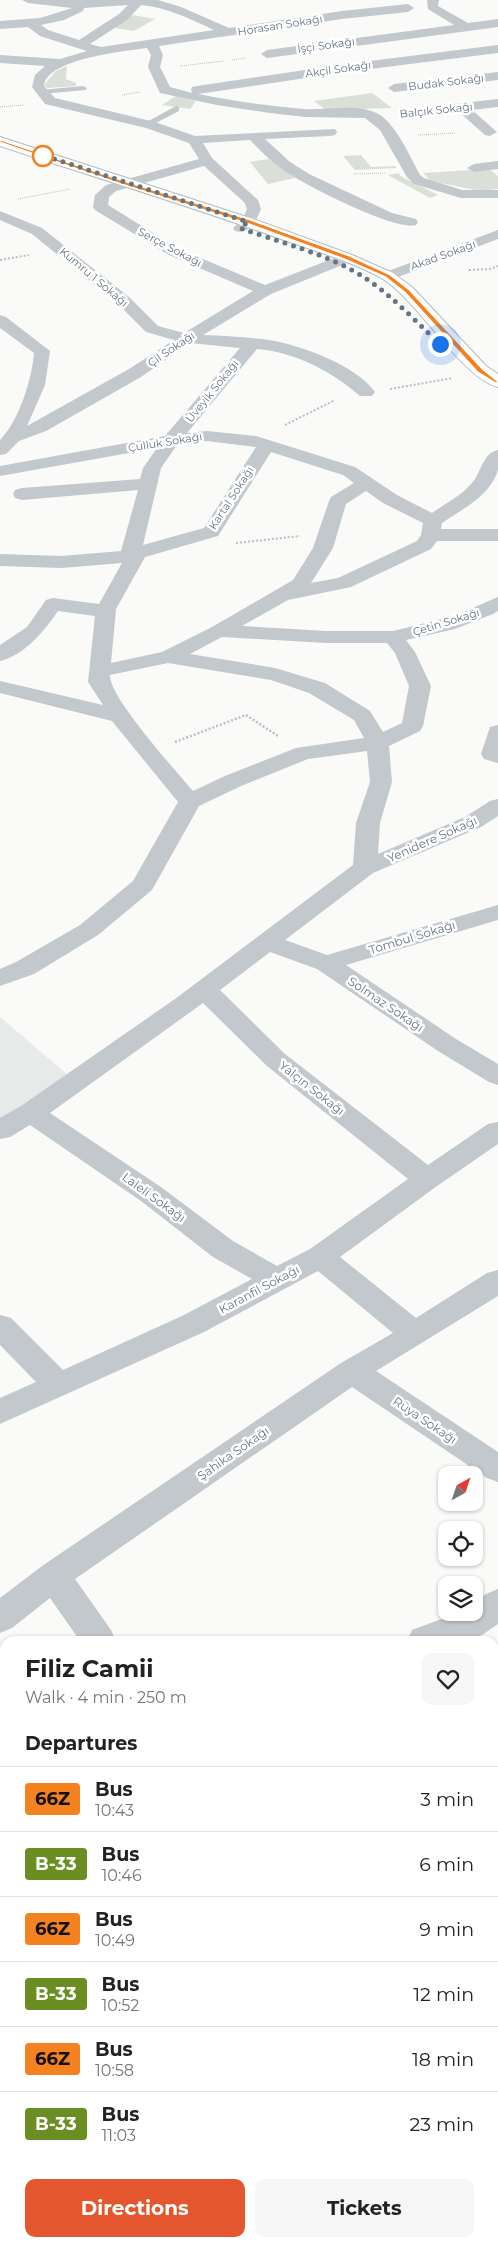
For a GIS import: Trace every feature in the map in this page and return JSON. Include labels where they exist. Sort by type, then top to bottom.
[{"type":"main road","points":[[0,142],[111,185]]},
{"type":"main road","points":[[0,150],[244,225],[388,276],[407,291],[480,370],[498,382]]},
{"type":"main road","points":[[341,260],[377,288]]},
{"type":"main road","points":[[413,319],[469,374],[498,394]]},
{"type":"street","points":[[28,0],[67,4],[134,1],[166,6],[230,33]]},
{"type":"street","points":[[166,6],[182,0]]},
{"type":"street","points":[[386,0],[408,8]]},
{"type":"street","points":[[80,45],[122,17],[134,1]]},
{"type":"street","points":[[432,3],[466,27]]},
{"type":"street","name":"Horasan Sokağı","points":[[100,51],[152,45],[342,15],[408,8],[432,3]]},
{"type":"street","points":[[0,25],[30,24],[70,14],[89,4]]},
{"type":"street","points":[[325,6],[342,15]]},
{"type":"street","name":"İşçi Sokağı","points":[[267,54],[498,23]]},
{"type":"street","points":[[30,24],[44,32],[100,51]]},
{"type":"street","points":[[152,45],[157,55],[154,67],[165,90],[211,102],[290,111],[373,117],[391,137],[419,181],[448,191],[476,195],[498,194]]},
{"type":"street","name":"Akçil Sokağı","points":[[179,94],[346,68],[498,49]]},
{"type":"street","points":[[100,51],[44,71],[38,81],[41,92],[50,101],[57,104],[147,124],[177,132],[194,140],[330,132]]},
{"type":"street","points":[[0,59],[63,64]]},
{"type":"street","name":"Budak Sokağı","points":[[394,88],[498,76]]},
{"type":"street","name":"Balçık Sokağı","points":[[444,109],[498,103]]},
{"type":"street","points":[[461,107],[494,132]]},
{"type":"street","points":[[465,132],[494,132]]},
{"type":"street","points":[[253,136],[285,165],[304,177],[387,216],[411,222]]},
{"type":"street","points":[[194,140],[207,161],[251,200],[254,209],[244,225]]},
{"type":"street","points":[[111,185],[207,161]]},
{"type":"street","points":[[474,168],[498,165]]},
{"type":"street","name":"Serçe Sokağı","points":[[111,185],[102,194],[100,208],[174,252],[266,291]]},
{"type":"street","name":"Kumru 1 Sokağı","points":[[0,215],[37,231],[123,300],[152,329],[186,338]]},
{"type":"street","name":"Akad Sokağı","points":[[388,276],[498,234]]},
{"type":"street","name":"Çil Sokağı","points":[[0,450],[13,437],[40,427],[68,412],[90,397],[135,373],[175,348],[186,338],[266,291],[341,260]]},
{"type":"street","points":[[0,320],[42,352],[42,367],[32,398],[13,437]]},
{"type":"street","name":"Üveyik Sokağı","points":[[186,338],[252,344]]},
{"type":"street","points":[[252,344],[269,345],[318,361],[348,376],[366,392]]},
{"type":"street","name":"Üveyik Sokağı","points":[[190,802],[120,716],[99,682],[106,609],[132,556],[152,468],[172,440],[252,344]]},
{"type":"street","name":"Çulluk Sokağı","points":[[0,471],[172,440],[207,436],[256,442],[348,471],[432,528]]},
{"type":"street","name":"Kartal Sokağı","points":[[0,560],[61,562],[132,556],[212,532],[266,445]]},
{"type":"street","points":[[280,596],[344,583],[424,545],[432,528],[493,472],[492,460],[498,455]]},
{"type":"street","points":[[101,672],[168,657],[219,632],[301,584],[323,548],[338,500],[366,483]]},
{"type":"street","points":[[22,494],[149,484]]},
{"type":"street","points":[[432,528],[498,535]]},
{"type":"street","points":[[0,655],[34,631],[53,604],[94,610],[106,609]]},
{"type":"street","name":"Çetin Sokağı","points":[[219,632],[393,637],[441,626],[483,612],[498,604]]},
{"type":"street","points":[[0,978],[24,968],[89,930],[142,885],[190,802],[233,781],[304,753],[378,743],[412,726],[420,686],[405,652],[393,637]]},
{"type":"street","points":[[168,657],[275,674],[317,688],[362,716],[378,743],[382,782],[368,823],[365,868]]},
{"type":"street","points":[[0,687],[120,716]]},
{"type":"street","points":[[498,732],[492,754],[498,756]]},
{"type":"street","name":"Yenidere Sokağı","points":[[0,1130],[31,1113],[205,990],[365,868],[473,822],[498,806]]},
{"type":"street","name":"Tombul Sokağı","points":[[326,963],[498,912]]},
{"type":"street","name":"Solmaz Sokağı","points":[[268,943],[326,963],[447,1045],[498,1076]]},
{"type":"street","name":"Yalçın Sokağı","points":[[205,990],[276,1060],[427,1179]]},
{"type":"street","name":"Laleli Sokağı","points":[[31,1113],[151,1194],[223,1249],[277,1280]]},
{"type":"street","name":"Karanfil Sokağı","points":[[0,1412],[192,1324],[320,1257],[498,1130]]},
{"type":"street","points":[[320,1257],[415,1334]]},
{"type":"street","name":"Şahika Sokağı","points":[[0,1618],[54,1576],[352,1371],[415,1334],[498,1281]]},
{"type":"street","points":[[0,1326],[26,1350],[58,1385]]},
{"type":"street","name":"Rüya Sokağı","points":[[352,1371],[498,1469]]},
{"type":"street","points":[[54,1576],[96,1636]]},
{"type":"street","points":[[439,1636],[484,1621],[498,1604]]},
{"type":"lane","points":[[41,92],[83,88]]},
{"type":"lane","points":[[147,124],[176,109]]},
{"type":"path","points":[[154,67],[198,65],[267,54]]},
{"type":"path","name":"Balçık Sokağı","points":[[373,117],[444,109]]},
{"type":"path","points":[[391,137],[465,132]]},
{"type":"path","points":[[304,177],[412,172]]},
{"type":"path","points":[[17,199],[111,185]]},
{"type":"path","points":[[149,752],[246,715],[304,753]]},
{"type":"shaded area","points":[[132,15],[155,19],[134,31],[115,28]]},
{"type":"shaded area","points":[[67,66],[66,79],[76,83],[76,86],[47,88],[44,85],[56,71]]},
{"type":"shaded area","points":[[372,93],[392,108],[326,110],[314,101]]},
{"type":"shaded area","points":[[176,96],[196,101],[190,109],[162,105]]},
{"type":"shaded area","points":[[361,155],[371,167],[395,166],[397,168],[355,170],[343,156]]},
{"type":"shaded area","points":[[269,159],[295,178],[268,184],[250,162]]},
{"type":"shaded area","points":[[489,169],[498,176],[498,189],[480,191],[431,181],[423,173]]},
{"type":"shaded area","points":[[399,173],[400,176],[438,195],[430,198],[388,175]]},
{"type":"shaded area","points":[[0,1017],[68,1075],[0,1123]]},
{"type":"bus line","name":"66Z","points":[[0,141],[248,222],[347,258],[388,276],[407,291],[480,370],[498,382]]},
{"type":"route","points":[[43,156],[36,153],[248,222],[240,228],[335,262],[362,276],[392,300],[440,344]]}]
